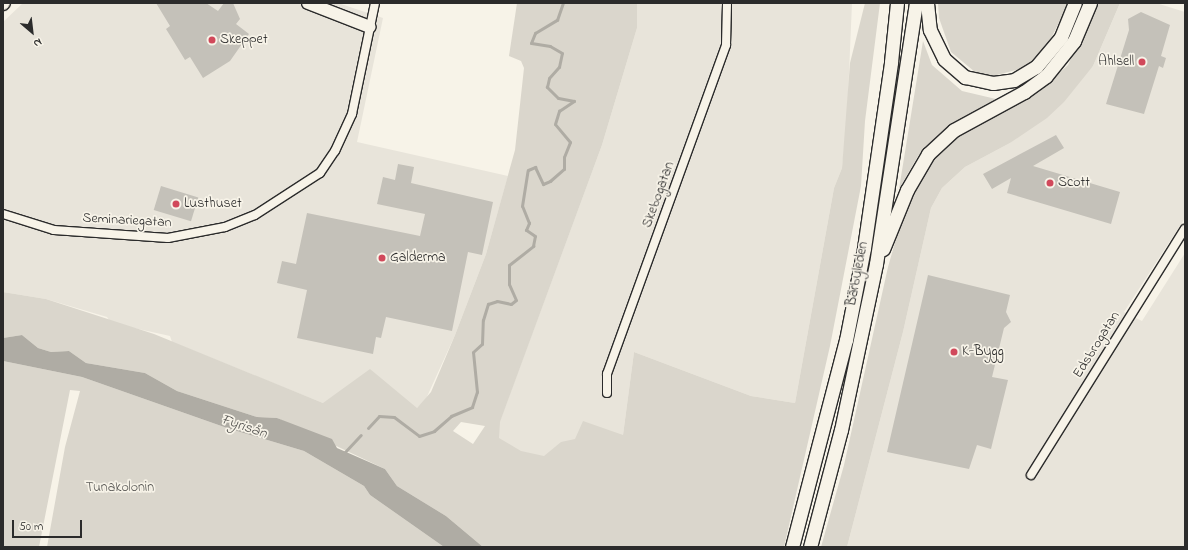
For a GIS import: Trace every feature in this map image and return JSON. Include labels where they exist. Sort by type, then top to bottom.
[{"type":"main road","name":"Bärbyleden","points":[[792,547],[846,340],[864,248],[891,62],[896,3]]},
{"type":"main road","name":"Bärbyleden","points":[[810,547],[848,400],[876,264],[916,3]]},
{"type":"main road","points":[[927,3],[930,30],[944,59],[965,77],[993,83],[1014,80],[1036,67],[1061,37],[1075,3]]},
{"type":"main road","points":[[876,264],[910,183],[928,154],[954,130],[1024,92],[1046,76],[1074,41],[1090,3]]},
{"type":"street","points":[[308,3],[370,27]]},
{"type":"street","name":"Seminariegatan","points":[[3,214],[54,230],[168,238],[225,227],[255,215],[320,173],[336,151],[352,114],[375,3]]},
{"type":"street","name":"Skebogatan","points":[[606,393],[607,374],[726,45],[727,3]]},
{"type":"street","name":"Edsbrogatan","points":[[1031,475],[1185,229]]},
{"type":"shaded area","points":[[23,3],[338,3],[383,18],[357,142],[508,176],[486,254],[455,335],[425,401],[417,408],[323,403],[172,342],[170,336],[111,323],[107,317],[46,299],[3,292],[3,22]]},
{"type":"shaded area","points":[[637,3],[852,3],[847,120],[842,168],[834,188],[795,403],[751,396],[634,352],[623,435],[605,495],[490,448],[602,145],[637,28]]},
{"type":"shaded area","points":[[1120,3],[1156,3],[1185,12],[1185,218],[1124,312],[1142,321],[1185,253],[1185,547],[847,547],[903,332],[931,208],[942,188],[965,167],[1010,143],[1093,66]]},
{"type":"green space","points":[[517,3],[637,3],[637,28],[602,145],[500,422],[499,438],[521,451],[544,456],[561,442],[575,439],[583,421],[623,435],[634,352],[751,396],[795,403],[834,188],[842,168],[850,63],[865,3],[880,3],[865,121],[861,186],[830,346],[784,547],[483,547],[446,516],[397,486],[385,469],[277,418],[257,417],[177,391],[145,373],[86,363],[69,351],[51,352],[38,348],[22,335],[3,338],[3,292],[46,299],[154,334],[323,403],[370,369],[417,408],[431,392],[486,254],[515,150],[524,68],[521,61],[509,56]],"holes":[[[461,422],[485,426],[473,444],[453,431]]]},
{"type":"green space","points":[[938,3],[1069,3],[1047,46],[1024,68],[993,76],[975,72],[951,52],[939,18]]},
{"type":"green space","points":[[1097,3],[1120,3],[1093,66],[1064,102],[1047,118],[1010,143],[965,167],[942,188],[931,208],[903,332],[847,547],[821,547],[844,465],[888,267],[902,218],[923,173],[949,142],[1039,92],[1068,65]]},
{"type":"green space","points":[[923,41],[932,65],[962,91],[996,99],[932,141],[918,156],[899,189]]},
{"type":"green space","name":"Tunakolonin","points":[[3,361],[82,377],[227,428],[304,451],[364,486],[370,495],[444,547],[47,547],[65,447],[80,391],[70,390],[39,547],[3,547]]},
{"type":"water","name":"Fyrisån","points":[[22,335],[38,348],[51,352],[69,351],[86,363],[145,373],[177,391],[257,417],[277,418],[332,439],[337,448],[385,469],[397,486],[446,516],[483,547],[444,547],[370,495],[364,486],[304,451],[227,428],[82,377],[3,361],[3,338]]},
{"type":"building","name":"Skeppet","points":[[156,3],[206,3],[218,11],[224,3],[233,3],[240,19],[236,24],[249,34],[230,61],[203,78],[190,57],[185,60],[166,29],[170,26]]},
{"type":"building","name":"Ahlsell","points":[[1141,12],[1170,25],[1161,56],[1166,58],[1163,68],[1159,66],[1144,114],[1106,104],[1129,30],[1128,19]]},
{"type":"building","name":"Scott","points":[[1056,135],[1064,148],[1033,166],[1120,192],[1111,224],[1007,193],[1011,178],[992,189],[983,174]]},
{"type":"building","name":"Galderma","points":[[398,164],[414,167],[411,183],[493,202],[482,255],[468,252],[452,331],[386,317],[381,338],[376,337],[373,354],[297,338],[307,290],[277,283],[282,261],[296,264],[307,213],[420,236],[425,214],[377,204],[383,177],[395,180]]},
{"type":"building","name":"Lusthuset","points":[[161,186],[198,197],[191,221],[154,210]]},
{"type":"building","name":"K-Bygg","points":[[928,275],[1010,295],[1006,312],[1011,322],[1004,328],[992,377],[1008,380],[991,449],[977,445],[969,469],[887,452]]},
{"type":"waterway","points":[[368,428],[379,416],[394,417],[419,436],[434,431],[451,416],[472,407],[477,392],[473,352],[482,344],[483,320],[488,304],[497,301],[511,304],[516,300],[509,284],[509,265],[533,246],[535,236],[526,230],[529,223],[522,206],[528,170],[535,167],[543,184],[550,181],[564,169],[564,157],[570,142],[555,124],[559,111],[574,101],[558,98],[547,87],[549,78],[559,67],[562,53],[550,46],[531,43],[535,33],[557,20],[563,3]]},
{"type":"waterway","points":[[343,454],[361,435]]},
{"type":"place","name":"Skeppet","points":[[212,40]]},
{"type":"place","name":"Ahlsell","points":[[1142,62]]},
{"type":"place","name":"Scott","points":[[1050,183]]},
{"type":"place","name":"Lusthuset","points":[[176,204]]},
{"type":"place","name":"Galderma","points":[[382,258]]},
{"type":"place","name":"K-Bygg","points":[[954,352]]}]
